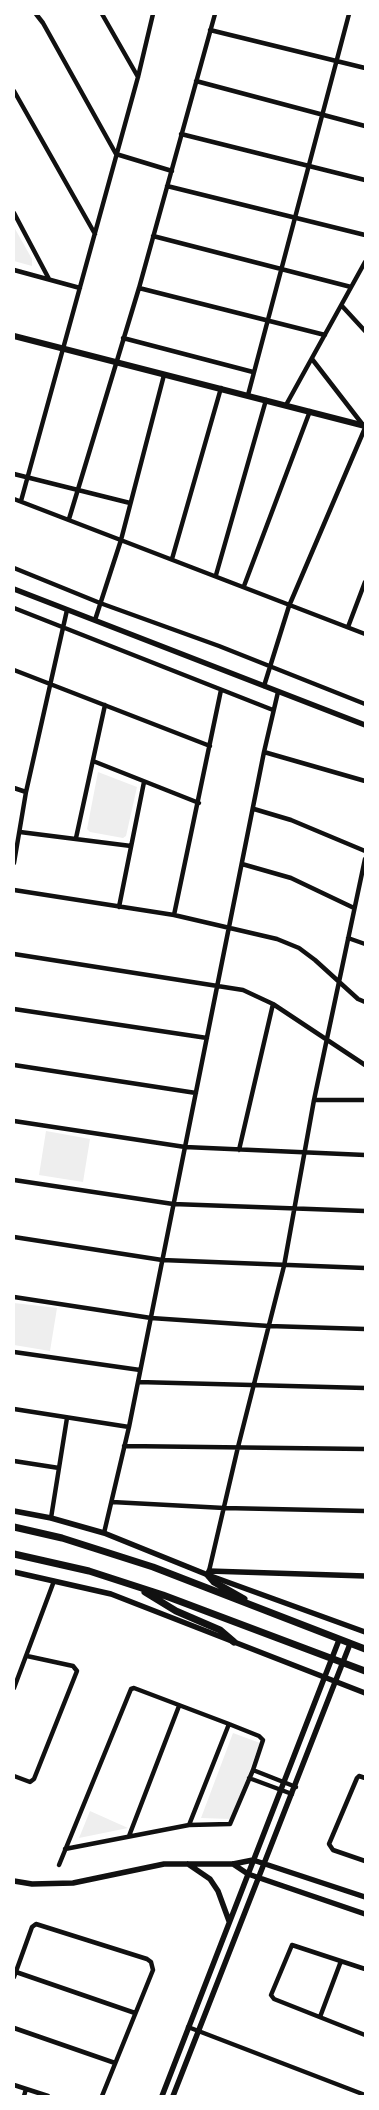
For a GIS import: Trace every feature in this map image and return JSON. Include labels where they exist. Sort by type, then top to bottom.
[{"type":"main road","points":[[14,336],[365,426]]},
{"type":"main road","points":[[14,1527],[62,1538],[153,1567],[365,1650]]},
{"type":"main road","points":[[14,1555],[89,1571],[136,1586],[365,1671]]},
{"type":"main road","points":[[208,1573],[218,1584],[263,1611]]},
{"type":"main road","points":[[136,1586],[176,1611],[220,1630],[234,1642]]},
{"type":"street","points":[[36,14],[43,23],[116,154],[172,171]]},
{"type":"street","points":[[102,14],[138,77]]},
{"type":"street","points":[[21,501],[138,77],[153,14]]},
{"type":"street","points":[[69,519],[115,362],[139,288],[215,14]]},
{"type":"street","points":[[248,395],[266,319],[324,115],[349,14]]},
{"type":"street","points":[[210,30],[365,68]]},
{"type":"street","points":[[196,81],[365,126]]},
{"type":"street","points":[[14,91],[95,234]]},
{"type":"street","points":[[181,134],[365,180]]},
{"type":"street","points":[[167,186],[365,235]]},
{"type":"street","points":[[14,213],[49,279]]},
{"type":"street","points":[[153,236],[351,287]]},
{"type":"street","points":[[286,405],[365,262]]},
{"type":"street","points":[[14,270],[80,288]]},
{"type":"street","points":[[139,288],[325,335]]},
{"type":"street","points":[[342,306],[365,331]]},
{"type":"street","points":[[123,338],[254,372]]},
{"type":"street","points":[[264,686],[289,606],[365,426],[312,359]]},
{"type":"street","points":[[95,620],[121,540],[164,375]]},
{"type":"street","points":[[172,559],[221,388]]},
{"type":"street","points":[[216,575],[266,400]]},
{"type":"street","points":[[244,586],[310,411]]},
{"type":"street","points":[[14,474],[130,503]]},
{"type":"street","points":[[14,499],[216,575],[289,606],[365,634]]},
{"type":"street","points":[[14,568],[100,603],[219,646],[365,704]]},
{"type":"street","points":[[348,627],[365,582]]},
{"type":"street","points":[[14,589],[365,725]]},
{"type":"street","points":[[14,608],[273,710]]},
{"type":"street","points":[[14,863],[26,792],[67,610]]},
{"type":"street","points":[[14,670],[210,746]]},
{"type":"street","points":[[174,915],[199,803],[221,690]]},
{"type":"street","points":[[104,1533],[129,1427],[206,1038],[278,692]]},
{"type":"street","points":[[76,838],[105,705]]},
{"type":"street","points":[[264,752],[365,782]]},
{"type":"street","points":[[93,761],[199,803]]},
{"type":"street","points":[[119,907],[144,782]]},
{"type":"street","points":[[14,788],[26,792]]},
{"type":"street","points":[[254,809],[291,820],[365,851]]},
{"type":"street","points":[[20,832],[132,846]]},
{"type":"street","points":[[208,1573],[284,1266],[314,1100],[365,859]]},
{"type":"street","points":[[242,864],[291,878],[354,908]]},
{"type":"street","points":[[359,886],[365,888]]},
{"type":"street","points":[[14,890],[174,915],[277,938],[299,948],[340,981],[358,999],[365,1002]]},
{"type":"street","points":[[348,938],[365,944]]},
{"type":"street","points":[[14,954],[243,990],[273,1004],[326,1041],[365,1065]]},
{"type":"street","points":[[239,1150],[273,1004]]},
{"type":"street","points":[[14,1009],[206,1038]]},
{"type":"street","points":[[14,1065],[196,1093]]},
{"type":"street","points":[[314,1100],[365,1100]]},
{"type":"street","points":[[14,1121],[185,1147],[365,1155]]},
{"type":"street","points":[[14,1180],[173,1204],[294,1210],[365,1211]]},
{"type":"street","points":[[14,1237],[162,1260],[365,1268]]},
{"type":"street","points":[[14,1297],[151,1318],[269,1326],[365,1329]]},
{"type":"street","points":[[14,1352],[140,1370]]},
{"type":"street","points":[[138,1382],[365,1388]]},
{"type":"street","points":[[14,1410],[129,1427]]},
{"type":"street","points":[[51,1518],[67,1418]]},
{"type":"street","points":[[124,1446],[365,1449]]},
{"type":"street","points":[[14,1461],[59,1468]]},
{"type":"street","points":[[112,1502],[224,1508],[365,1511]]},
{"type":"street","points":[[14,1511],[51,1518],[104,1533],[365,1632]]},
{"type":"street","points":[[14,1572],[111,1594],[365,1694]]},
{"type":"street","points":[[208,1573],[365,1576]]},
{"type":"street","points":[[14,1688],[54,1581]]},
{"type":"street","points":[[162,2096],[339,1640]]},
{"type":"street","points":[[173,2096],[350,1644]]},
{"type":"street","points":[[14,1776],[30,1782],[34,1780],[77,1671],[73,1666],[27,1656]]},
{"type":"street","points":[[58,1865],[129,1691],[134,1688],[259,1736],[263,1740],[253,1770],[230,1824],[189,1825],[65,1849]]},
{"type":"street","points":[[129,1836],[179,1706]]},
{"type":"street","points":[[189,1825],[229,1724]]},
{"type":"street","points":[[253,1770],[296,1786]]},
{"type":"street","points":[[365,1778],[359,1776],[357,1778],[329,1844],[333,1850],[365,1861]]},
{"type":"street","points":[[249,1778],[292,1794]]},
{"type":"street","points":[[14,1881],[32,1884],[73,1883],[164,1864],[234,1864],[253,1860],[365,1897]]},
{"type":"street","points":[[186,1863],[201,1871],[210,1880],[225,1905],[230,1922]]},
{"type":"street","points":[[234,1864],[248,1874],[365,1914]]},
{"type":"street","points":[[102,2096],[153,1970],[150,1962],[147,1959],[36,1924],[32,1927],[15,1974],[135,2013]]},
{"type":"street","points":[[365,1969],[292,1945],[271,1995],[274,1999],[365,2034]]},
{"type":"street","points":[[320,2017],[342,1962]]},
{"type":"street","points":[[188,2027],[365,2095]]},
{"type":"street","points":[[14,2028],[115,2063]]},
{"type":"street","points":[[14,2085],[48,2096]]},
{"type":"street","points":[[24,2096],[26,2089]]},
{"type":"shaded area","points":[[14,227],[32,259],[32,266],[14,261]]},
{"type":"shaded area","points":[[98,772],[137,787],[126,836],[123,838],[90,832],[87,829]]},
{"type":"shaded area","points":[[46,1131],[90,1139],[83,1182],[39,1175]]},
{"type":"shaded area","points":[[14,1303],[57,1308],[50,1351],[14,1345]]},
{"type":"shaded area","points":[[233,1733],[260,1743],[231,1819],[201,1818]]},
{"type":"shaded area","points":[[90,1811],[128,1828],[79,1838]]}]
